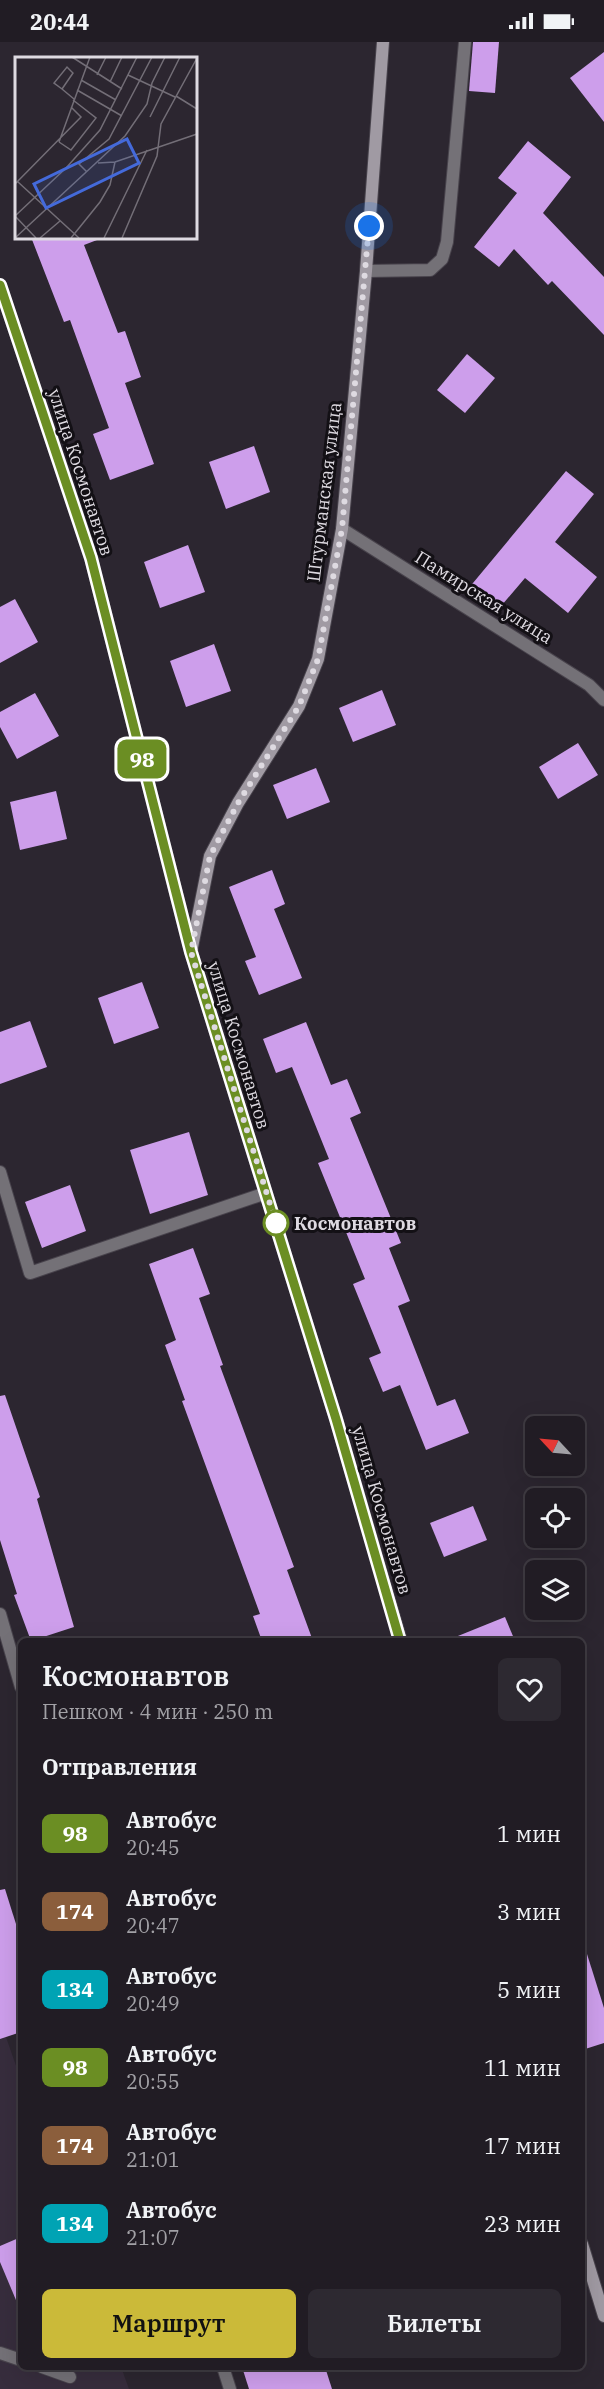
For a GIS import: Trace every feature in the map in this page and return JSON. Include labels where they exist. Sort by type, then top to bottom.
[{"type":"street","name":"Штурманская улица","points":[[191,952],[210,856],[238,803],[299,706],[318,659],[342,529],[366,271],[383,42]]},
{"type":"street","points":[[366,271],[430,270],[442,259],[447,242],[465,42]]},
{"type":"street","name":"улица Космонавтов","points":[[0,285],[91,558],[191,952],[336,1419],[399,1638]]},
{"type":"street","name":"Памирская улица","points":[[342,529],[589,684],[604,700]]},
{"type":"street","points":[[0,1172],[30,1273],[266,1193]]},
{"type":"street","points":[[0,1614],[18,1677]]},
{"type":"street","points":[[585,2254],[604,2316]]},
{"type":"street","points":[[0,2353],[18,2359]]},
{"type":"street","points":[[50,2370],[70,2377]]},
{"type":"street","points":[[224,2370],[230,2389]]},
{"type":"shaded area","points":[[0,2020],[18,2071],[18,2370],[122,2370],[129,2389],[0,2389]]},
{"type":"building","points":[[473,42],[499,42],[495,93],[469,91]]},
{"type":"building","points":[[604,52],[604,122],[570,78]]},
{"type":"building","points":[[528,141],[571,177],[543,213],[604,277],[604,335],[552,281],[548,285],[514,249],[499,267],[474,247],[517,193],[498,178]]},
{"type":"building","points":[[31,238],[97,238],[84,245],[118,333],[125,331],[141,377],[125,383],[154,464],[110,480],[93,434],[109,428],[70,320],[64,322]]},
{"type":"building","points":[[467,354],[495,378],[465,413],[437,390]]},
{"type":"building","points":[[254,446],[270,492],[226,509],[209,462]]},
{"type":"building","points":[[566,471],[594,494],[555,542],[597,577],[568,613],[525,578],[496,612],[468,589]]},
{"type":"building","points":[[188,545],[205,592],[160,608],[144,562]]},
{"type":"building","points":[[15,599],[38,642],[0,663],[0,607]]},
{"type":"building","points":[[214,644],[231,691],[186,707],[170,661]]},
{"type":"building","points":[[382,690],[396,725],[353,742],[339,708]]},
{"type":"building","points":[[35,693],[59,736],[17,759],[0,727],[0,712]]},
{"type":"building","points":[[578,743],[598,775],[558,799],[539,767]]},
{"type":"building","points":[[316,768],[330,802],[287,819],[273,785]]},
{"type":"building","points":[[56,791],[67,839],[20,850],[10,802]]},
{"type":"building","points":[[272,870],[285,904],[274,909],[302,978],[259,995],[245,961],[256,957],[229,887]]},
{"type":"building","points":[[142,982],[159,1028],[114,1044],[98,998]]},
{"type":"building","points":[[30,1021],[47,1067],[0,1084],[0,1032]]},
{"type":"building","points":[[306,1022],[331,1085],[347,1079],[361,1113],[350,1118],[401,1243],[389,1248],[410,1301],[398,1306],[437,1406],[455,1399],[469,1433],[426,1450],[400,1385],[383,1392],[369,1358],[381,1353],[353,1284],[365,1279],[318,1163],[329,1159],[292,1067],[276,1073],[263,1039]]},
{"type":"building","points":[[189,1132],[208,1195],[150,1214],[130,1150]]},
{"type":"building","points":[[70,1185],[86,1231],[42,1248],[25,1202]]},
{"type":"building","points":[[193,1248],[210,1294],[199,1298],[223,1365],[220,1366],[294,1567],[287,1570],[312,1638],[261,1638],[253,1616],[260,1614],[182,1401],[185,1400],[165,1345],[176,1340],[149,1264]]},
{"type":"building","points":[[5,1395],[40,1497],[37,1499],[74,1627],[40,1638],[30,1638],[14,1595],[17,1594],[0,1540],[0,1396]]},
{"type":"building","points":[[473,1506],[487,1540],[444,1557],[430,1523]]},
{"type":"building","points":[[505,1617],[514,1638],[453,1638]]},
{"type":"building","points":[[5,1889],[18,1930],[18,2033],[0,2039],[0,1890]]},
{"type":"building","points":[[585,1954],[587,1954],[604,2008],[604,2043],[585,2049]]},
{"type":"building","points":[[18,2238],[18,2305],[0,2262],[0,2246]]},
{"type":"building","points":[[243,2370],[326,2370],[332,2389],[249,2389]]},
{"type":"bus line","name":"98","points":[[0,285],[91,558],[191,952],[336,1419],[399,1638]]},
{"type":"place","name":"Космонавтов","points":[[276,1223]]},
{"type":"route","points":[[276,1223],[191,952],[210,856],[238,803],[299,706],[318,659],[342,529],[369,226]]}]
